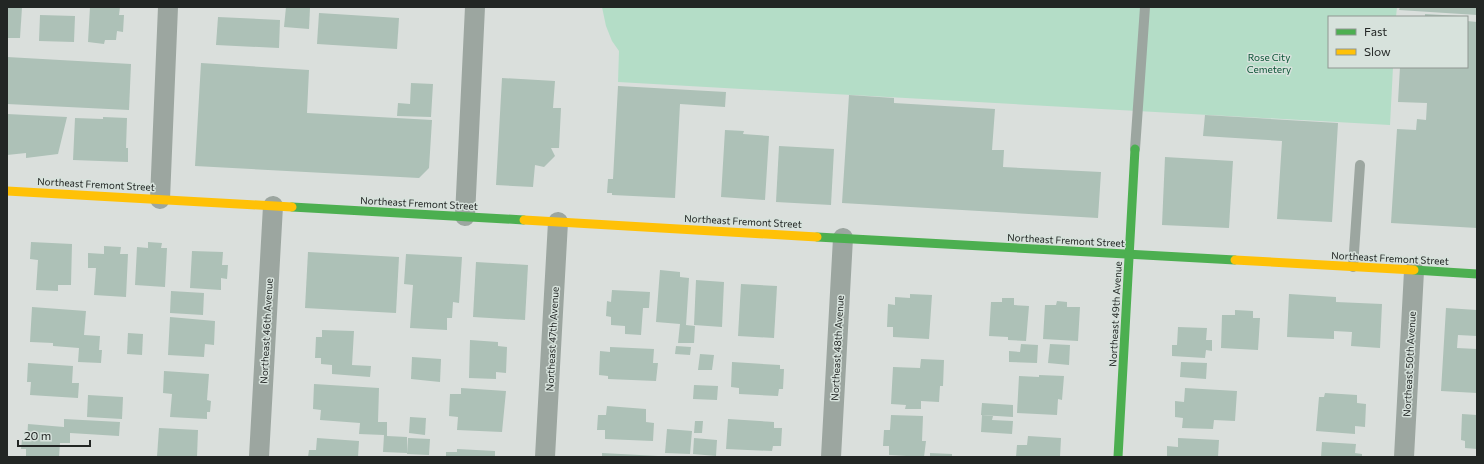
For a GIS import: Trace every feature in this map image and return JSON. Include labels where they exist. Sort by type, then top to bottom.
[{"type":"main road","name":"Northeast 49th Avenue","points":[[1118,457],[1134,149]]},
{"type":"main road","name":"Northeast Fremont Street","points":[[7,191],[1477,274]]},
{"type":"street","points":[[160,199],[168,7]]},
{"type":"street","points":[[465,216],[475,7]]},
{"type":"street","name":"Northeast 46th Avenue","points":[[259,457],[273,206]]},
{"type":"street","name":"Northeast 47th Avenue","points":[[545,457],[558,222]]},
{"type":"street","name":"Northeast 48th Avenue","points":[[831,457],[843,238]]},
{"type":"street","name":"Northeast 50th Avenue","points":[[1404,457],[1414,271]]},
{"type":"lane","points":[[1134,149],[1145,7]]},
{"type":"lane","points":[[1353,267],[1360,165]]},
{"type":"green space","name":"Rose City Cemetery","points":[[602,7],[1397,7],[1396,16],[1328,16],[1328,68],[1393,68],[1390,125],[618,82],[619,51],[612,41],[606,26]]},
{"type":"building","points":[[7,7],[22,7],[20,38],[7,38]]},
{"type":"building","points":[[90,7],[120,7],[119,15],[124,15],[123,32],[117,31],[116,40],[105,40],[104,44],[88,42]]},
{"type":"building","points":[[286,7],[310,8],[309,29],[284,27]]},
{"type":"building","points":[[1400,7],[1477,7],[1477,15],[1399,10]]},
{"type":"building","points":[[319,13],[399,18],[397,49],[317,44]]},
{"type":"building","points":[[1425,14],[1460,16],[1425,16]]},
{"type":"building","points":[[40,15],[75,16],[74,42],[39,41]]},
{"type":"building","points":[[218,17],[280,20],[279,48],[216,45]]},
{"type":"building","points":[[1468,21],[1477,22],[1477,228],[1391,223],[1397,129],[1416,130],[1417,119],[1426,120],[1427,103],[1398,102],[1400,68],[1468,68]]},
{"type":"building","points":[[7,57],[131,64],[129,110],[7,104]]},
{"type":"building","points":[[201,63],[309,70],[307,113],[432,120],[429,168],[419,178],[195,166]]},
{"type":"building","points":[[502,78],[555,81],[553,108],[561,108],[559,148],[551,148],[555,156],[544,167],[535,165],[533,187],[496,185]]},
{"type":"building","points":[[411,83],[433,84],[431,117],[397,116],[398,103],[410,104]]},
{"type":"building","points":[[618,86],[726,92],[725,107],[680,104],[675,198],[612,195],[612,193],[607,193],[608,179],[613,179]]},
{"type":"building","points":[[849,95],[894,98],[894,103],[995,109],[992,150],[1004,150],[1003,167],[1101,172],[1098,218],[842,203]]},
{"type":"building","points":[[7,114],[67,117],[58,154],[26,158],[26,153],[7,155]]},
{"type":"building","points":[[1205,115],[1338,123],[1332,222],[1277,219],[1282,141],[1203,136]]},
{"type":"building","points":[[103,117],[127,118],[126,148],[128,148],[128,162],[73,160],[75,118],[103,119]]},
{"type":"building","points":[[725,130],[744,131],[743,134],[769,136],[765,200],[721,197]]},
{"type":"building","points":[[779,146],[834,149],[831,205],[776,202]]},
{"type":"building","points":[[1165,157],[1233,161],[1229,228],[1162,225]]},
{"type":"building","points":[[31,242],[72,244],[71,285],[58,285],[58,291],[36,290],[38,260],[30,259]]},
{"type":"building","points":[[148,242],[162,243],[161,248],[167,248],[165,287],[135,285],[137,247],[148,248]]},
{"type":"building","points":[[104,246],[121,247],[120,254],[128,254],[126,297],[94,295],[96,268],[88,268],[88,253],[104,254]]},
{"type":"building","points":[[192,251],[223,252],[222,265],[228,265],[227,279],[221,278],[221,290],[190,288]]},
{"type":"building","points":[[308,252],[399,257],[396,313],[305,308]]},
{"type":"building","points":[[406,254],[462,257],[459,303],[453,302],[452,318],[447,318],[447,330],[410,328],[413,285],[404,284]]},
{"type":"building","points":[[476,262],[528,265],[525,320],[473,317]]},
{"type":"building","points":[[660,270],[680,272],[680,277],[689,278],[686,325],[695,326],[694,343],[678,343],[680,324],[656,322]]},
{"type":"building","points":[[696,280],[724,282],[722,327],[694,325]]},
{"type":"building","points":[[741,284],[777,286],[774,338],[738,336]]},
{"type":"building","points":[[612,290],[650,292],[649,308],[643,308],[641,335],[625,334],[625,326],[611,325],[611,317],[606,316],[607,301],[611,302]]},
{"type":"building","points":[[171,291],[204,293],[203,315],[170,313]]},
{"type":"building","points":[[910,294],[932,295],[929,339],[893,337],[893,327],[887,327],[888,304],[895,305],[895,297],[910,298]]},
{"type":"building","points":[[1289,294],[1336,297],[1336,302],[1382,304],[1380,348],[1351,346],[1352,332],[1334,331],[1334,339],[1287,337]]},
{"type":"building","points":[[1002,298],[1014,298],[1014,305],[1029,306],[1026,341],[1008,340],[1008,337],[989,336],[991,302],[1002,302]]},
{"type":"building","points":[[1057,301],[1067,302],[1067,307],[1080,307],[1078,341],[1043,339],[1045,305],[1056,305]]},
{"type":"building","points":[[32,307],[86,311],[84,335],[100,336],[99,350],[102,350],[101,363],[78,362],[79,348],[53,346],[53,343],[30,342]]},
{"type":"building","points":[[1446,308],[1477,310],[1477,336],[1458,335],[1457,348],[1477,349],[1477,393],[1441,391]]},
{"type":"building","points":[[1235,310],[1253,311],[1253,318],[1260,318],[1258,350],[1221,348],[1222,315],[1235,315]]},
{"type":"building","points":[[170,317],[215,321],[214,345],[205,344],[204,357],[168,355]]},
{"type":"building","points":[[1178,327],[1207,328],[1206,340],[1212,340],[1212,351],[1206,350],[1205,358],[1172,356],[1172,345],[1177,345]]},
{"type":"building","points":[[322,330],[354,331],[352,365],[371,366],[370,377],[332,374],[332,365],[321,364],[321,358],[315,358],[316,337],[322,337]]},
{"type":"building","points":[[128,333],[143,334],[142,355],[127,354]]},
{"type":"building","points":[[470,340],[498,342],[498,346],[507,347],[506,373],[496,372],[496,379],[469,378]]},
{"type":"building","points":[[1021,344],[1038,345],[1037,363],[1009,362],[1009,351],[1020,352]]},
{"type":"building","points":[[1050,344],[1070,345],[1069,365],[1048,363]]},
{"type":"building","points":[[676,346],[691,347],[690,355],[675,354]]},
{"type":"building","points":[[610,347],[654,349],[653,363],[658,363],[656,381],[608,379],[608,376],[599,375],[600,351],[610,352]]},
{"type":"building","points":[[700,354],[714,355],[712,370],[698,370]]},
{"type":"building","points":[[412,357],[441,359],[440,382],[411,379]]},
{"type":"building","points":[[921,359],[944,360],[943,386],[940,386],[939,402],[921,401],[921,409],[905,409],[906,405],[891,404],[893,367],[920,368]]},
{"type":"building","points":[[732,362],[780,365],[780,369],[784,369],[783,389],[779,389],[778,396],[739,394],[739,388],[731,387]]},
{"type":"building","points":[[1181,362],[1207,363],[1206,379],[1180,377]]},
{"type":"building","points":[[28,363],[73,366],[72,383],[79,383],[78,398],[30,395],[31,382],[27,382]]},
{"type":"building","points":[[164,371],[209,374],[207,400],[211,401],[210,412],[207,412],[207,419],[170,417],[172,394],[163,393]]},
{"type":"building","points":[[1039,375],[1064,376],[1062,400],[1058,399],[1057,415],[1017,413],[1019,376],[1039,377]]},
{"type":"building","points":[[314,384],[379,388],[378,422],[387,422],[387,436],[407,437],[407,453],[383,452],[384,435],[359,434],[360,423],[320,420],[321,410],[313,409]]},
{"type":"building","points":[[694,385],[718,386],[717,400],[693,399]]},
{"type":"building","points":[[461,388],[506,391],[502,432],[457,430],[458,417],[449,416],[450,394],[461,394]]},
{"type":"building","points":[[1185,388],[1237,391],[1235,421],[1214,420],[1213,429],[1182,428],[1183,418],[1175,417],[1175,401],[1184,402]]},
{"type":"building","points":[[1325,393],[1357,395],[1357,403],[1366,404],[1365,427],[1355,426],[1355,434],[1316,431],[1319,397],[1324,397]]},
{"type":"building","points":[[88,395],[123,397],[122,419],[87,417]]},
{"type":"building","points":[[982,403],[1013,405],[1013,417],[981,415]]},
{"type":"building","points":[[607,406],[646,409],[646,422],[654,423],[653,441],[605,439],[605,430],[597,430],[598,415],[606,415]]},
{"type":"building","points":[[1462,414],[1477,415],[1477,449],[1465,448],[1465,441],[1461,440]]},
{"type":"building","points":[[891,415],[923,416],[922,441],[926,441],[924,457],[889,455],[889,446],[883,446],[884,430],[890,430]]},
{"type":"building","points":[[982,415],[993,416],[992,420],[1013,421],[1012,434],[981,432]]},
{"type":"building","points":[[410,417],[426,418],[425,435],[409,433]]},
{"type":"building","points":[[64,419],[120,422],[119,436],[70,433],[70,443],[60,443],[59,457],[26,457],[26,449],[21,449],[22,440],[27,440],[28,424],[64,427]]},
{"type":"building","points":[[728,419],[774,422],[774,428],[782,428],[781,446],[773,446],[772,451],[726,449]]},
{"type":"building","points":[[695,421],[703,421],[702,433],[694,433]]},
{"type":"building","points":[[159,428],[198,430],[197,457],[157,457]]},
{"type":"building","points":[[667,429],[692,431],[690,454],[665,453]]},
{"type":"building","points":[[1028,436],[1061,438],[1060,457],[1016,457],[1017,445],[1027,445]]},
{"type":"building","points":[[317,438],[359,441],[358,457],[308,457],[309,450],[316,450]]},
{"type":"building","points":[[408,438],[430,439],[429,455],[407,454]]},
{"type":"building","points":[[694,438],[717,440],[716,456],[693,454]]},
{"type":"building","points":[[1178,438],[1219,440],[1218,457],[1167,457],[1167,446],[1178,447]]},
{"type":"building","points":[[1322,442],[1356,444],[1355,453],[1362,454],[1362,457],[1321,457]]},
{"type":"building","points":[[457,449],[495,451],[495,457],[446,457],[446,452],[457,452]]},
{"type":"building","points":[[602,453],[658,456],[658,457],[602,457]]},
{"type":"building","points":[[930,453],[952,454],[952,457],[930,457]]},
{"type":"traffic: fast","points":[[1118,457],[1135,149]]},
{"type":"traffic: fast","points":[[292,207],[524,220]]},
{"type":"traffic: fast","points":[[817,237],[1235,260]]},
{"type":"traffic: fast","points":[[1414,270],[1477,274]]},
{"type":"traffic: slow","points":[[7,191],[292,207]]},
{"type":"traffic: slow","points":[[524,220],[817,237]]},
{"type":"traffic: slow","points":[[1235,260],[1414,270]]}]
